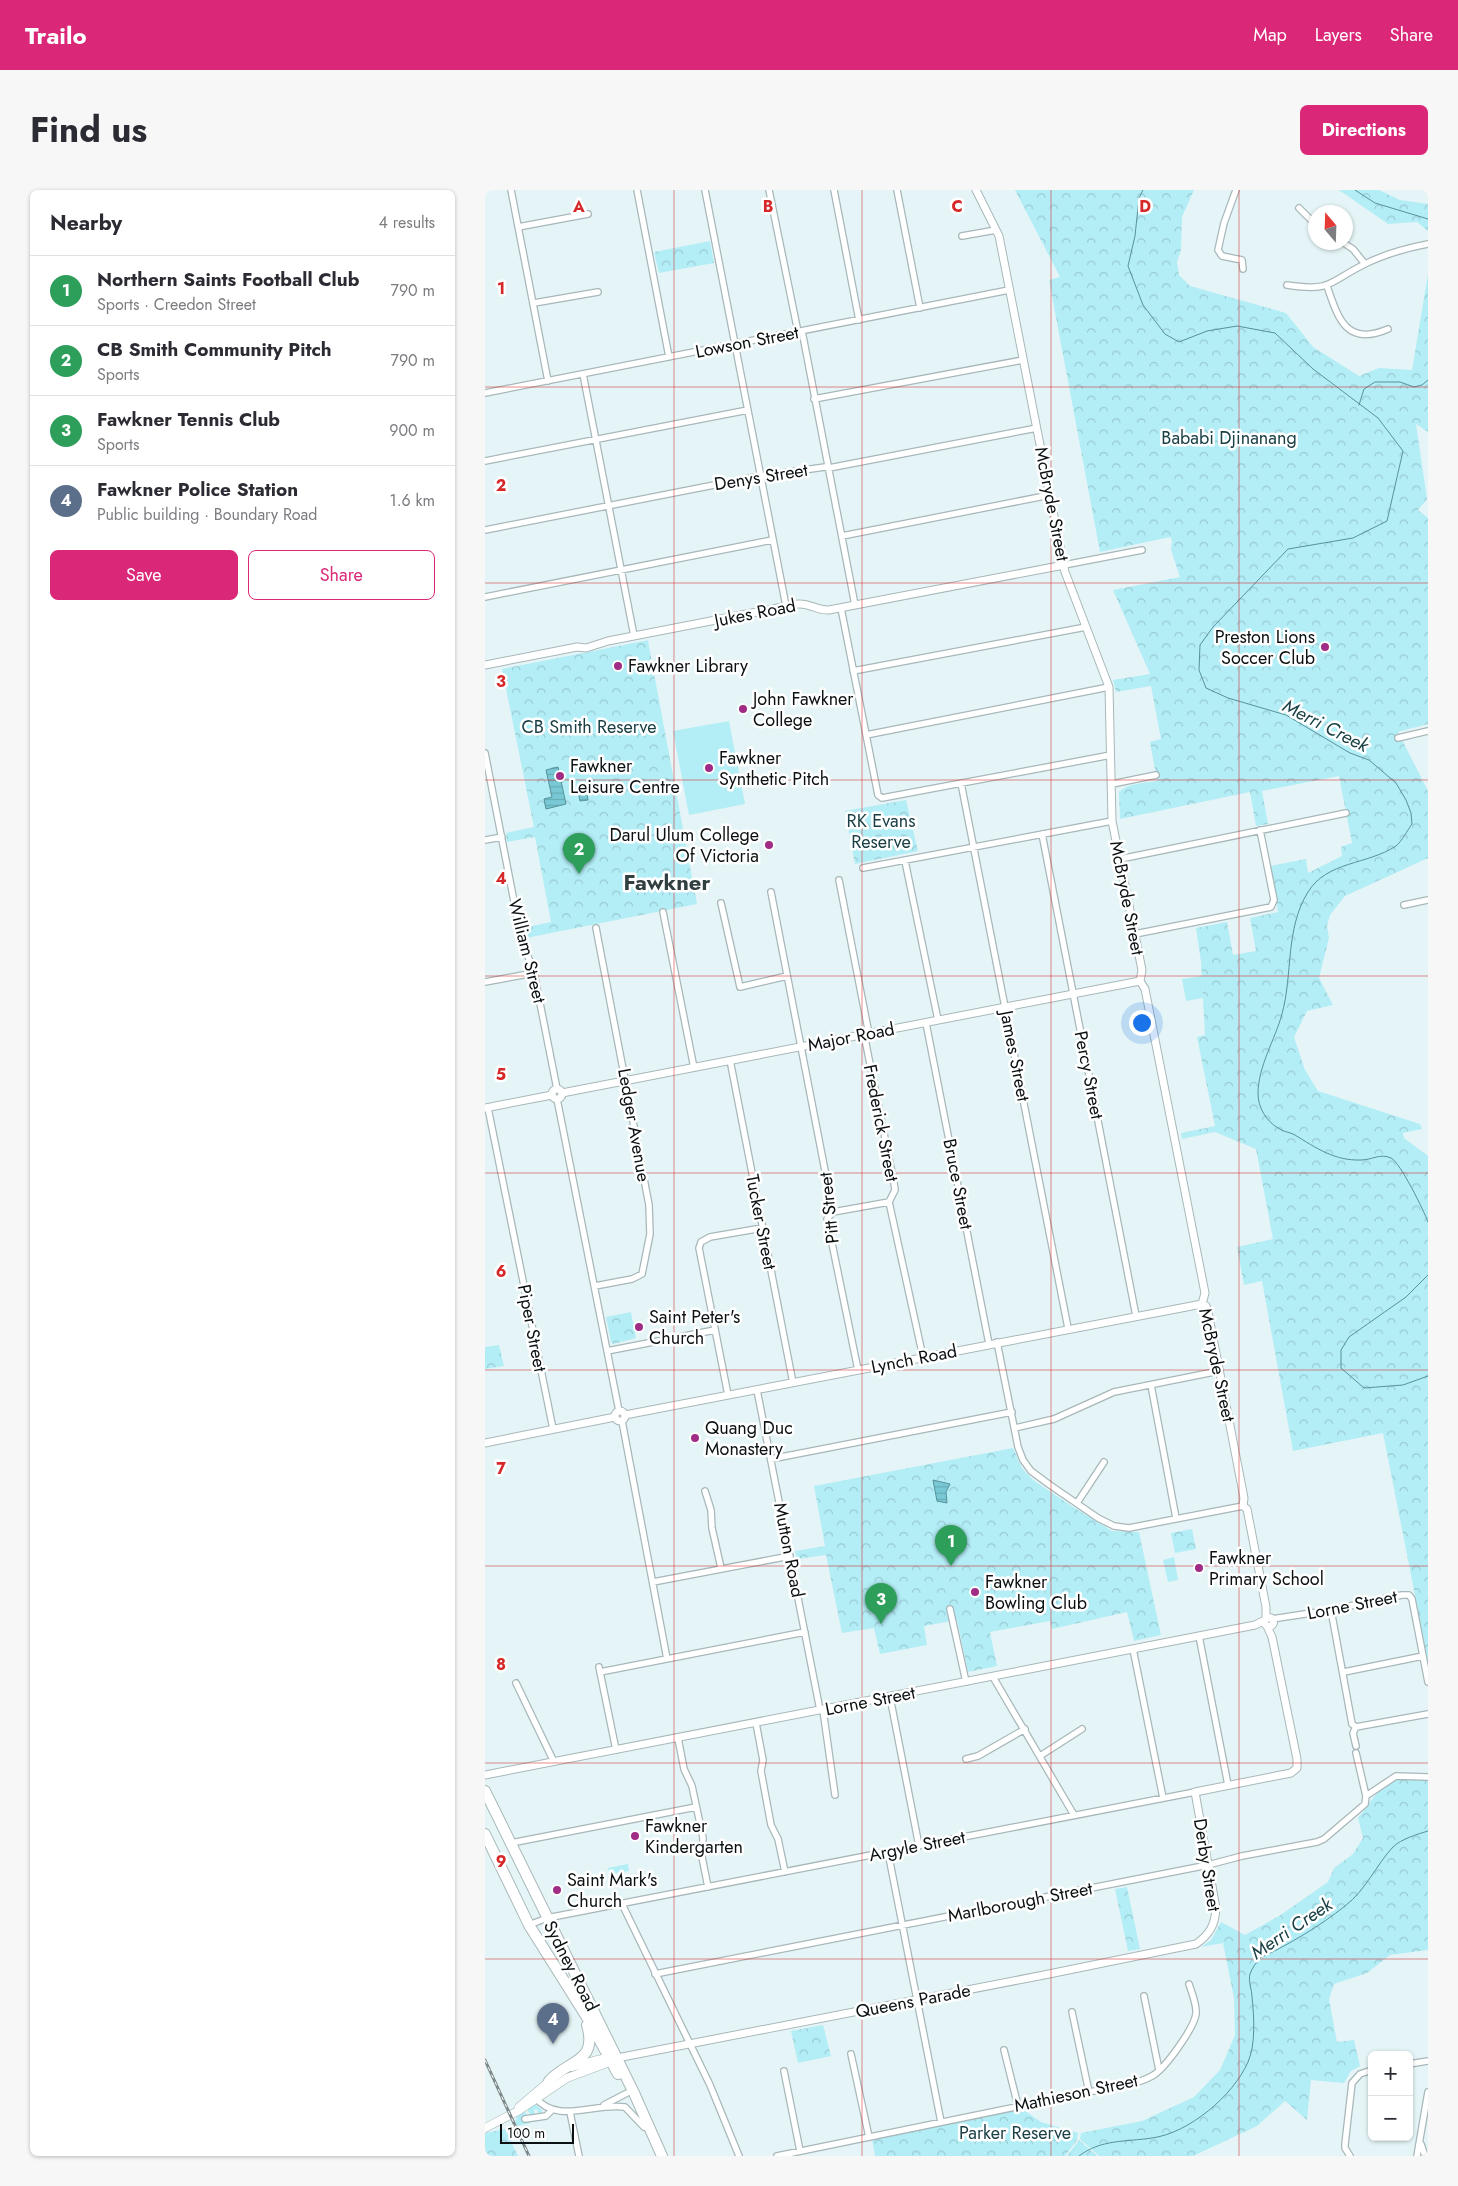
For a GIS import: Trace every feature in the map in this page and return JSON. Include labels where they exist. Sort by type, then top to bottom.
[{"type":"highway","name":"Sydney Road","points":[[485,1790],[547,1918],[627,2092],[644,2127],[655,2142]]},
{"type":"highway","name":"Sydney Road","points":[[485,1834],[529,1925],[612,2059],[649,2125],[662,2156]]},
{"type":"highway","points":[[549,2081],[555,2074],[588,2052],[590,2039],[583,2011]]},
{"type":"main road","points":[[536,2096],[549,2081],[571,2068],[612,2059]]},
{"type":"main road","points":[[485,2128],[495,2124],[536,2096],[575,2074],[612,2059]]},
{"type":"main road","points":[[485,2124],[508,2116]]},
{"type":"street","points":[[511,190],[548,380]]},
{"type":"street","points":[[637,190],[669,357]]},
{"type":"street","points":[[705,190],[786,606]]},
{"type":"street","points":[[769,190],[829,468],[855,605]]},
{"type":"street","points":[[833,190],[859,320]]},
{"type":"street","points":[[897,190],[920,308]]},
{"type":"street","name":"McBryde Street","points":[[976,190],[996,230],[1063,564],[1109,687],[1112,821],[1142,970],[1140,982],[1145,989],[1205,1293],[1202,1304],[1206,1306],[1208,1312],[1244,1498],[1243,1506],[1247,1509],[1297,1759]]},
{"type":"street","points":[[1236,190],[1223,223],[1218,250],[1222,256],[1243,260],[1243,269]]},
{"type":"street","points":[[1299,208],[1308,218]]},
{"type":"street","points":[[518,227],[588,214]]},
{"type":"street","points":[[962,236],[996,230]]},
{"type":"street","points":[[1287,285],[1309,288],[1327,286],[1365,264],[1395,252],[1428,244]]},
{"type":"street","points":[[1353,249],[1365,264]]},
{"type":"street","points":[[1327,286],[1335,313],[1347,328],[1361,334],[1370,334],[1388,329]]},
{"type":"street","name":"Lowson Street","points":[[485,393],[1009,290]]},
{"type":"street","points":[[533,303],[598,292]]},
{"type":"street","points":[[814,399],[1023,360]]},
{"type":"street","points":[[583,374],[634,636]]},
{"type":"street","points":[[485,462],[748,410]]},
{"type":"street","name":"Denys Street","points":[[485,530],[760,476],[829,468],[1037,428]]},
{"type":"street","points":[[842,536],[1050,496]]},
{"type":"street","points":[[485,596],[773,540]]},
{"type":"street","name":"Jukes Road","points":[[485,665],[577,647],[586,648],[608,641],[786,606],[805,604],[825,610],[841,608],[1142,550]]},
{"type":"street","points":[[841,608],[878,795],[886,798],[1111,755]]},
{"type":"street","points":[[853,671],[1086,627]]},
{"type":"street","points":[[866,735],[1109,687]]},
{"type":"street","points":[[1398,738],[1428,730]]},
{"type":"street","name":"William Street","points":[[485,753],[521,937],[534,973],[667,1659]]},
{"type":"street","points":[[1112,784],[1156,776]]},
{"type":"street","name":"James Street","points":[[961,783],[1068,1328]]},
{"type":"street","points":[[1120,859],[1346,813]]},
{"type":"street","points":[[863,868],[1112,821]]},
{"type":"street","points":[[1135,934],[1271,907],[1274,900],[1260,830]]},
{"type":"street","name":"Percy Street","points":[[1042,834],[1136,1316]]},
{"type":"street","points":[[485,840],[502,836]]},
{"type":"street","points":[[905,861],[938,1020]]},
{"type":"street","name":"Frederick Street","points":[[839,880],[895,1190],[889,1202],[923,1357]]},
{"type":"street","name":"Pitt Street","points":[[771,892],[833,1212],[827,1219],[858,1370]]},
{"type":"street","points":[[1404,904],[1428,900]]},
{"type":"street","points":[[721,903],[740,987],[787,976]]},
{"type":"street","points":[[663,912],[694,1068]]},
{"type":"street","name":"Ledger Avenue","points":[[595,1286],[632,1279],[642,1274],[650,1234],[649,1205],[596,928]]},
{"type":"street","points":[[485,982],[534,973]]},
{"type":"street","name":"Major Road","points":[[487,1108],[1073,993],[1140,982]]},
{"type":"street","name":"Bruce Street","points":[[926,1023],[989,1344]]},
{"type":"street","name":"Tucker Street","points":[[730,1060],[793,1383]]},
{"type":"street","name":"Piper Street","points":[[487,1108],[553,1429]]},
{"type":"street","points":[[833,1212],[889,1202]]},
{"type":"street","points":[[728,1395],[699,1248],[701,1242],[710,1237],[762,1228]]},
{"type":"street","name":"Lynch Road","points":[[485,1443],[1068,1328],[1202,1304]]},
{"type":"street","points":[[607,1351],[715,1330]]},
{"type":"street","points":[[997,1342],[1018,1447],[1023,1460],[1031,1471],[1098,1518],[1114,1526],[1129,1528],[1243,1506]]},
{"type":"street","points":[[1015,1428],[1054,1419],[1114,1392],[1219,1371]]},
{"type":"street","points":[[1151,1385],[1176,1518]]},
{"type":"street","name":"Mutton Road","points":[[757,1390],[821,1710],[835,1794]]},
{"type":"street","points":[[771,1459],[1011,1412]]},
{"type":"street","points":[[1077,1503],[1104,1462]]},
{"type":"street","points":[[705,1491],[711,1510],[712,1528],[721,1568]]},
{"type":"street","points":[[653,1582],[790,1556]]},
{"type":"street","name":"Lorne Street","points":[[485,1775],[993,1677],[1402,1595],[1411,1597],[1423,1656]]},
{"type":"street","points":[[950,1609],[966,1682]]},
{"type":"street","points":[[1331,1610],[1344,1672],[1352,1724],[1357,1727],[1428,1714]]},
{"type":"street","points":[[616,1750],[599,1670],[667,1659],[805,1632]]},
{"type":"street","points":[[1199,1636],[1228,1785]]},
{"type":"street","points":[[1133,1649],[1163,1798]]},
{"type":"street","points":[[1344,1672],[1423,1656],[1428,1682]]},
{"type":"street","points":[[993,1677],[1075,1815]]},
{"type":"street","points":[[516,1683],[555,1762]]},
{"type":"street","points":[[890,1697],[919,1846]]},
{"type":"street","points":[[756,1723],[763,1760],[761,1771],[771,1825],[778,1840],[785,1872]]},
{"type":"street","points":[[1357,1727],[1353,1734],[1366,1796]]},
{"type":"street","points":[[966,1759],[978,1756],[1025,1729]]},
{"type":"street","points":[[1041,1756],[1082,1729]]},
{"type":"street","points":[[678,1738],[684,1769],[692,1786],[703,1838],[702,1856],[708,1887]]},
{"type":"street","name":"Argyle Street","points":[[529,1925],[547,1918],[1291,1772],[1297,1768],[1297,1759]]},
{"type":"street","name":"Marlborough Street","points":[[655,1974],[1208,1865],[1321,1840],[1363,1806],[1366,1796],[1396,1776],[1428,1777]]},
{"type":"street","name":"Derby Street","points":[[1195,1792],[1217,1908],[1215,1921],[1206,1936]]},
{"type":"street","points":[[511,1843],[696,1807]]},
{"type":"street","points":[[888,1852],[941,2122]]},
{"type":"street","points":[[622,1904],[710,2085],[739,2156]]},
{"type":"street","name":"Queens Parade","points":[[612,2059],[1186,1947],[1196,1944],[1206,1936]]},
{"type":"street","name":"Mathieson Street","points":[[777,2156],[1139,2081],[1159,2070],[1193,2024],[1196,2012],[1189,1984]]},
{"type":"street","points":[[1144,1996],[1159,2070]]},
{"type":"street","points":[[1072,2012],[1089,2092]]},
{"type":"street","points":[[1004,2050],[1018,2106]]},
{"type":"street","points":[[851,2054],[869,2137]]},
{"type":"street","points":[[1413,2063],[1428,2061]]},
{"type":"street","points":[[784,2071],[800,2152]]},
{"type":"street","points":[[1349,2156],[1345,2144],[1352,2083],[1360,2074],[1368,2071]]},
{"type":"street","points":[[602,2106],[623,2096],[627,2092]]},
{"type":"street","points":[[1417,2156],[1421,2142],[1428,2092]]},
{"type":"street","points":[[536,2096],[550,2108],[570,2112],[602,2106],[625,2107],[644,2127]]},
{"type":"street","points":[[525,2119],[547,2115],[550,2108]]},
{"type":"street","points":[[570,2112],[579,2156]]},
{"type":"street","points":[[1421,2142],[1425,2156]]},
{"type":"green space","name":"Bababi Djinanang","points":[[1015,190],[1194,190],[1182,217],[1181,250],[1177,262],[1179,275],[1190,286],[1286,313],[1313,347],[1359,376],[1379,368],[1412,370],[1428,274],[1428,432],[1416,424],[1427,499],[1418,510],[1428,518],[1428,724],[1398,732],[1428,791],[1428,858],[1345,896],[1330,915],[1327,926],[1329,938],[1319,978],[1333,1005],[1307,1011],[1294,1037],[1305,1070],[1318,1091],[1420,1124],[1422,1129],[1403,1133],[1404,1138],[1428,1156],[1428,1661],[1383,1433],[1293,1451],[1262,1281],[1244,1285],[1237,1247],[1273,1239],[1256,1149],[1215,1132],[1182,1139],[1181,1133],[1215,1126],[1197,1037],[1205,1035],[1201,962],[1196,928],[1227,922],[1233,955],[1256,951],[1250,918],[1278,912],[1270,866],[1306,859],[1308,873],[1342,856],[1341,847],[1352,843],[1339,776],[1262,791],[1268,824],[1256,826],[1250,792],[1120,819],[1119,792],[1132,785],[1157,781],[1150,742],[1161,739],[1151,686],[1116,692],[1113,680],[1150,674],[1113,590],[1180,577],[1171,550],[1172,540],[1170,537],[1100,552],[1049,280],[1060,277]]},
{"type":"green space","points":[[1339,190],[1379,190],[1400,200],[1428,204],[1428,231],[1417,222],[1388,224]]},
{"type":"green space","points":[[710,241],[714,263],[659,273],[654,252]]},
{"type":"green space","name":"CB Smith Reserve","points":[[649,640],[697,904],[526,938],[523,928],[551,922],[535,837],[507,842],[506,833],[534,827],[502,669]]},
{"type":"green space","name":"Fawkner Synthetic Pitch","points":[[729,721],[745,804],[689,815],[673,731]]},
{"type":"green space","name":"RK Evans Reserve","points":[[906,800],[918,851],[855,864],[845,811]]},
{"type":"green space","points":[[1202,976],[1203,998],[1186,1001],[1182,979]]},
{"type":"green space","points":[[631,1312],[636,1338],[613,1344],[606,1317]]},
{"type":"green space","points":[[499,1345],[504,1366],[485,1369],[485,1347]]},
{"type":"green space","points":[[1013,1448],[1022,1468],[1033,1480],[1073,1507],[1112,1531],[1139,1532],[1161,1635],[1134,1641],[1127,1612],[1052,1629],[1050,1621],[990,1632],[997,1666],[968,1672],[957,1620],[924,1626],[927,1645],[880,1654],[874,1628],[842,1633],[826,1555],[797,1559],[795,1551],[825,1546],[814,1486]]},
{"type":"green space","points":[[1192,1529],[1196,1549],[1175,1553],[1171,1533]]},
{"type":"green space","points":[[1174,1557],[1178,1580],[1168,1582],[1163,1560]]},
{"type":"green space","points":[[1395,1780],[1428,1780],[1428,1950],[1390,1955],[1367,1973],[1334,1984],[1329,1999],[1337,2042],[1354,2040],[1360,2066],[1351,2071],[1344,2083],[1311,2080],[1307,2120],[1285,2101],[1257,2126],[1193,2156],[1099,2156],[1080,2139],[1081,2133],[1142,2121],[1194,2097],[1220,2070],[1235,2035],[1234,1998],[1223,1943],[1201,1947],[1211,1940],[1221,1922],[1245,1935],[1279,1916],[1328,1882],[1334,1868],[1353,1854],[1363,1838],[1358,1818],[1382,1788]]},
{"type":"green space","points":[[628,1864],[629,1871],[610,1874],[608,1868]]},
{"type":"green space","points":[[1127,1887],[1140,1949],[1128,1951],[1115,1889]]},
{"type":"green space","points":[[823,2025],[831,2056],[798,2063],[791,2031]]},
{"type":"green space","points":[[534,2104],[542,2110],[541,2114],[539,2115],[537,2109],[534,2110],[535,2116],[531,2116],[527,2109]]},
{"type":"green space","name":"Parker Reserve","points":[[1021,2108],[1041,2122],[1078,2133],[1077,2140],[1065,2156],[875,2156],[872,2139]]},
{"type":"green space","points":[[525,2112],[527,2115],[524,2116],[524,2120],[531,2123],[517,2126],[516,2116]]},
{"type":"green space","points":[[505,2129],[518,2156],[485,2156],[485,2133]]},
{"type":"green space","points":[[1079,2140],[1097,2156],[1067,2156]]},
{"type":"shaded area","points":[[558,767],[566,804],[546,809],[544,799],[552,797],[546,770]]},
{"type":"shaded area","points":[[586,786],[588,800],[580,801],[577,787]]},
{"type":"shaded area","points":[[933,1480],[950,1484],[946,1492],[947,1503],[937,1501]]},
{"type":"waterway","name":"Merri Creek","points":[[1143,190],[1139,198],[1135,236],[1128,266],[1143,305],[1165,334],[1179,342],[1207,331],[1237,326],[1275,333],[1313,369],[1378,418],[1403,451],[1387,521],[1353,538],[1288,549],[1213,627],[1200,645],[1199,670],[1206,688],[1228,698],[1286,715],[1350,753],[1369,760],[1396,783],[1406,800],[1411,813],[1412,824],[1396,846],[1373,857],[1348,864],[1326,874],[1308,892],[1296,921],[1282,1014],[1264,1063],[1258,1094],[1259,1104],[1270,1122],[1326,1153],[1352,1160],[1365,1160],[1383,1156],[1395,1161],[1406,1177],[1428,1222]]},
{"type":"waterway","points":[[1355,190],[1375,203],[1428,219]]},
{"type":"waterway","points":[[1359,405],[1364,389],[1375,382],[1400,382],[1414,387],[1422,385],[1428,380]]},
{"type":"waterway","name":"Merri Creek","points":[[1428,1275],[1406,1297],[1349,1337],[1341,1350],[1341,1368],[1364,1388],[1403,1385],[1428,1376]]},
{"type":"waterway","name":"Merri Creek","points":[[1079,2156],[1105,2144],[1166,2135],[1195,2121],[1221,2100],[1241,2075],[1251,2055],[1254,2021],[1250,1974],[1260,1958],[1325,1921],[1359,1893],[1396,1844],[1428,1831]]},
{"type":"railway","points":[[485,2060],[529,2156]]},
{"type":"place","name":"Preston Lions Soccer Club","points":[[1325,647]]},
{"type":"place","name":"Fawkner Library","points":[[618,666]]},
{"type":"place","name":"John Fawkner College","points":[[743,709]]},
{"type":"place","name":"Fawkner Synthetic Pitch","points":[[709,768]]},
{"type":"place","name":"Fawkner Leisure Centre","points":[[560,776]]},
{"type":"place","name":"Darul Ulum College Of Victoria","points":[[769,845]]},
{"type":"place","name":"CB Smith Community Pitch","points":[[579,874]]},
{"type":"place","name":"Saint Peter's Church","points":[[639,1327]]},
{"type":"place","name":"Quang Duc Monastery","points":[[695,1438]]},
{"type":"place","name":"Northern Saints Football Club","points":[[951,1566]]},
{"type":"place","name":"Fawkner Primary School","points":[[1199,1568]]},
{"type":"place","name":"Fawkner Bowling Club","points":[[975,1592]]},
{"type":"place","name":"Fawkner Tennis Club","points":[[881,1624]]},
{"type":"place","name":"Fawkner Kindergarten","points":[[635,1836]]},
{"type":"place","name":"Saint Mark's Church","points":[[557,1890]]},
{"type":"place","name":"Fawkner Police Station","points":[[553,2044]]},
{"type":"district","name":"Fawkner","points":[[667,882]]}]
